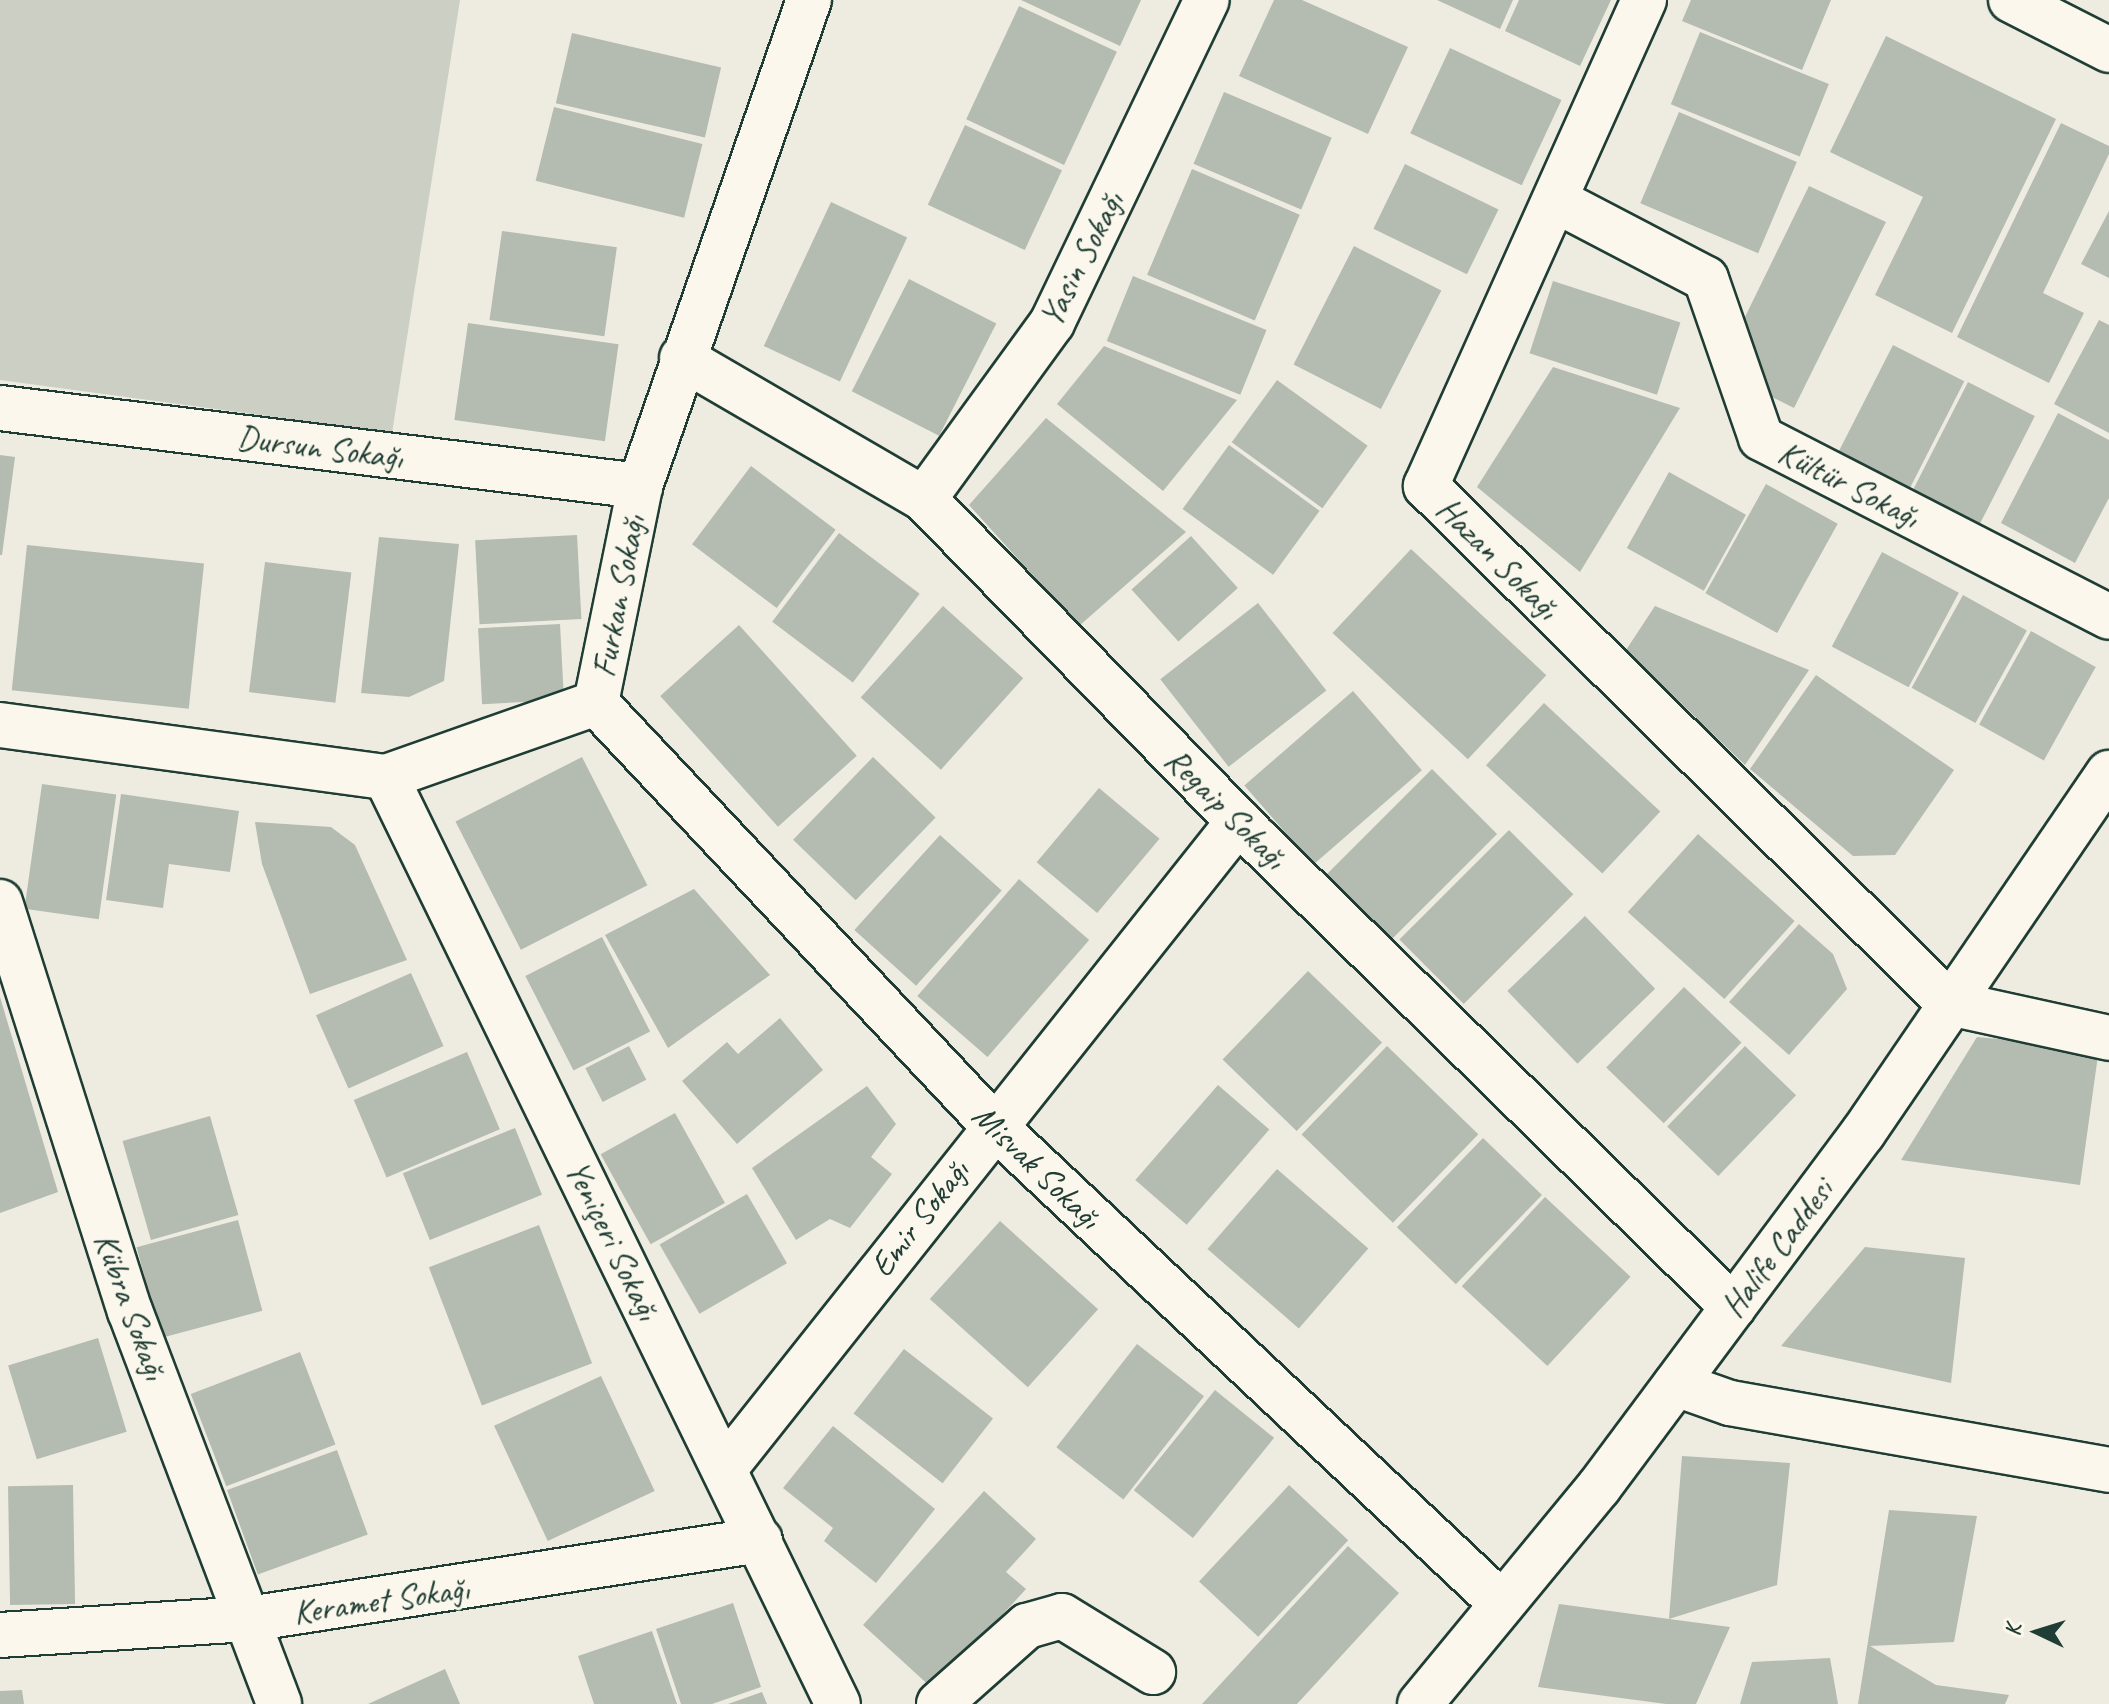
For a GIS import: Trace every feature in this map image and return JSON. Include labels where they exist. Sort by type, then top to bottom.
[{"type":"street","name":"Furkan Sokağı","points":[[0,725],[386,777],[596,703],[640,486],[809,0]]},
{"type":"street","name":"Yasin Sokağı","points":[[924,499],[1052,323],[1207,0]]},
{"type":"street","name":"Hazan Sokağı","points":[[1644,0],[1557,201],[1426,486],[1949,1003]]},
{"type":"street","points":[[2011,0],[2109,50]]},
{"type":"street","name":"Kültür Sokağı","points":[[1557,201],[1706,279],[1761,438],[2109,617]]},
{"type":"street","name":"Regaip Sokağı","points":[[682,358],[924,499],[1239,821],[1733,1307]]},
{"type":"street","name":"Dursun Sokağı","points":[[0,408],[640,486]]},
{"type":"street","name":"Misvak Sokağı","points":[[596,703],[992,1124],[1502,1604]]},
{"type":"street","name":"Halife Caddesi","points":[[1420,1704],[1676,1384],[1733,1307],[2109,773]]},
{"type":"street","name":"Yeniçeri Sokağı","points":[[386,777],[838,1704]]},
{"type":"street","name":"Emir Sokağı","points":[[725,1468],[992,1124],[1239,821]]},
{"type":"street","name":"Kübra Sokağı","points":[[0,902],[130,1311],[279,1704]]},
{"type":"street","points":[[1949,1003],[2109,1038]]},
{"type":"street","points":[[1676,1384],[1730,1403],[2109,1470]]},
{"type":"street","name":"Keramet Sokağı","points":[[0,1635],[249,1619],[760,1540]]},
{"type":"street","points":[[939,1704],[1027,1626],[1062,1616],[1153,1672]]},
{"type":"shaded area","points":[[0,0],[460,0],[392,433],[0,380]]},
{"type":"building","points":[[1021,0],[1141,0],[1120,46]]},
{"type":"building","points":[[1274,0],[1302,0],[1408,47],[1368,134],[1239,76]]},
{"type":"building","points":[[1437,0],[1513,0],[1500,29]]},
{"type":"building","points":[[1519,0],[1611,0],[1580,66],[1505,31]]},
{"type":"building","points":[[1691,0],[1831,0],[1802,70],[1682,21]]},
{"type":"building","points":[[1019,6],[1117,52],[1064,165],[966,119]]},
{"type":"building","points":[[1700,32],[1829,84],[1800,156],[1671,104]]},
{"type":"building","points":[[572,33],[721,67],[705,138],[556,103]]},
{"type":"building","points":[[1886,36],[2056,119],[1952,333],[1875,295],[1923,197],[1830,152]]},
{"type":"building","points":[[1450,48],[1561,100],[1522,185],[1410,133]]},
{"type":"building","points":[[1224,92],[1332,138],[1301,210],[1194,164]]},
{"type":"building","points":[[554,107],[702,144],[684,218],[536,181]]},
{"type":"building","points":[[1679,112],[1797,162],[1758,253],[1640,203]]},
{"type":"building","points":[[2061,123],[2109,146],[2109,154],[2043,293],[2084,313],[2049,383],[1957,337]]},
{"type":"building","points":[[965,125],[1062,170],[1025,250],[928,205]]},
{"type":"building","points":[[1405,164],[1498,210],[1467,274],[1373,229]]},
{"type":"building","points":[[1192,169],[1300,215],[1255,321],[1147,275]]},
{"type":"building","points":[[1809,186],[1886,222],[1794,408],[1764,393],[1744,319]]},
{"type":"building","points":[[831,202],[907,237],[840,382],[764,346]]},
{"type":"building","points":[[2109,211],[2109,278],[2081,264]]},
{"type":"building","points":[[502,231],[617,247],[604,336],[489,320]]},
{"type":"building","points":[[1354,246],[1441,290],[1381,409],[1294,365]]},
{"type":"building","points":[[1133,276],[1267,330],[1240,395],[1107,341]]},
{"type":"building","points":[[909,279],[996,323],[939,436],[852,391]]},
{"type":"building","points":[[1553,281],[1680,322],[1657,395],[1530,353]]},
{"type":"building","points":[[2099,320],[2109,325],[2109,433],[2054,404]]},
{"type":"building","points":[[468,323],[619,344],[605,441],[454,420]]},
{"type":"building","points":[[1893,345],[1964,381],[1909,489],[1838,453]]},
{"type":"building","points":[[1104,346],[1237,400],[1163,491],[1057,404]]},
{"type":"building","points":[[1553,367],[1680,408],[1580,572],[1477,487]]},
{"type":"building","points":[[1277,380],[1368,446],[1322,508],[1232,442]]},
{"type":"building","points":[[1968,382],[2035,416],[1980,524],[1913,490]]},
{"type":"building","points":[[2058,413],[2109,440],[2109,498],[2075,563],[2001,523]]},
{"type":"building","points":[[1046,418],[1186,532],[1079,626],[969,505]]},
{"type":"building","points":[[1229,445],[1320,511],[1273,575],[1183,509]]},
{"type":"building","points":[[0,455],[15,457],[2,555],[0,555]]},
{"type":"building","points":[[751,466],[836,530],[777,608],[692,544]]},
{"type":"building","points":[[1669,472],[1746,515],[1704,591],[1627,548]]},
{"type":"building","points":[[1766,484],[1838,524],[1777,633],[1705,593]]},
{"type":"building","points":[[839,533],[920,594],[853,682],[772,622]]},
{"type":"building","points":[[577,535],[581,619],[480,624],[475,540]]},
{"type":"building","points":[[1191,536],[1238,588],[1178,642],[1132,590]]},
{"type":"building","points":[[379,537],[459,544],[444,681],[409,697],[361,693]]},
{"type":"building","points":[[27,545],[204,564],[189,709],[12,690]]},
{"type":"building","points":[[1411,549],[1546,675],[1468,759],[1333,633]]},
{"type":"building","points":[[1882,552],[1959,593],[1909,687],[1832,646]]},
{"type":"building","points":[[265,562],[351,573],[335,703],[249,692]]},
{"type":"building","points":[[1963,595],[2027,630],[1975,723],[1912,688]]},
{"type":"building","points":[[1258,603],[1326,690],[1229,767],[1160,679]]},
{"type":"building","points":[[943,606],[1023,678],[941,770],[861,697]]},
{"type":"building","points":[[1655,606],[1809,670],[1745,765],[1626,650]]},
{"type":"building","points":[[560,624],[564,700],[482,704],[478,628]]},
{"type":"building","points":[[739,625],[857,756],[778,827],[660,696]]},
{"type":"building","points":[[2031,631],[2096,667],[2044,760],[1979,725]]},
{"type":"building","points":[[1816,675],[1954,770],[1895,855],[1853,856],[1750,769]]},
{"type":"building","points":[[1353,691],[1422,770],[1313,865],[1244,785]]},
{"type":"building","points":[[1544,703],[1660,811],[1602,874],[1486,765]]},
{"type":"building","points":[[582,757],[647,885],[521,950],[455,821]]},
{"type":"building","points":[[873,757],[936,817],[856,900],[793,840]]},
{"type":"building","points":[[1432,769],[1497,834],[1390,941],[1325,876]]},
{"type":"building","points":[[42,784],[116,794],[99,919],[24,909]]},
{"type":"building","points":[[1099,788],[1160,839],[1097,913],[1037,862]]},
{"type":"building","points":[[121,794],[239,811],[230,872],[169,864],[163,908],[106,900]]},
{"type":"building","points":[[255,822],[331,827],[355,845],[407,960],[310,994],[262,864]]},
{"type":"building","points":[[1509,830],[1573,894],[1464,1004],[1399,940]]},
{"type":"building","points":[[1698,834],[1795,921],[1724,999],[1628,912]]},
{"type":"building","points":[[940,835],[1002,891],[916,986],[854,930]]},
{"type":"building","points":[[1019,879],[1089,940],[987,1057],[917,996]]},
{"type":"building","points":[[694,889],[770,975],[668,1048],[605,935]]},
{"type":"building","points":[[1585,916],[1655,989],[1577,1064],[1507,991]]},
{"type":"building","points":[[1799,924],[1833,954],[1847,989],[1789,1055],[1729,1002]]},
{"type":"building","points":[[602,937],[650,1031],[573,1070],[525,976]]},
{"type":"building","points":[[1308,971],[1382,1043],[1297,1131],[1223,1059]]},
{"type":"building","points":[[411,973],[444,1046],[349,1088],[316,1015]]},
{"type":"building","points":[[1684,987],[1742,1043],[1664,1123],[1606,1068]]},
{"type":"building","points":[[0,997],[58,1192],[0,1213]]},
{"type":"building","points":[[780,1018],[823,1070],[737,1144],[682,1081],[727,1042],[738,1054]]},
{"type":"building","points":[[1977,1037],[2099,1048],[2080,1185],[1901,1160]]},
{"type":"building","points":[[629,1046],[646,1080],[603,1102],[585,1068]]},
{"type":"building","points":[[1387,1046],[1478,1134],[1393,1223],[1302,1134]]},
{"type":"building","points":[[1745,1046],[1796,1095],[1718,1176],[1667,1127]]},
{"type":"building","points":[[467,1052],[500,1129],[387,1177],[354,1100]]},
{"type":"building","points":[[1218,1085],[1269,1130],[1187,1225],[1135,1180]]},
{"type":"building","points":[[867,1086],[896,1124],[871,1157],[892,1174],[850,1228],[830,1219],[796,1240],[752,1168]]},
{"type":"building","points":[[675,1113],[725,1203],[651,1244],[601,1154]]},
{"type":"building","points":[[210,1116],[238,1215],[151,1240],[123,1141]]},
{"type":"building","points":[[515,1128],[542,1195],[430,1240],[403,1173]]},
{"type":"building","points":[[1483,1138],[1542,1195],[1456,1284],[1397,1227]]},
{"type":"building","points":[[1277,1169],[1368,1248],[1299,1328],[1207,1249]]},
{"type":"building","points":[[747,1194],[787,1263],[700,1314],[660,1244]]},
{"type":"building","points":[[1545,1197],[1631,1277],[1547,1366],[1462,1286]]},
{"type":"building","points":[[238,1220],[262,1311],[161,1338],[137,1247]]},
{"type":"building","points":[[1000,1221],[1098,1309],[1028,1387],[930,1299]]},
{"type":"building","points":[[539,1225],[592,1363],[482,1405],[429,1267]]},
{"type":"building","points":[[1865,1247],[1965,1258],[1951,1383],[1781,1346]]},
{"type":"building","points":[[98,1338],[127,1432],[37,1459],[8,1365]]},
{"type":"building","points":[[1137,1344],[1204,1396],[1123,1500],[1056,1447]]},
{"type":"building","points":[[904,1349],[993,1419],[943,1483],[854,1414]]},
{"type":"building","points":[[300,1352],[335,1444],[226,1486],[191,1394]]},
{"type":"building","points":[[601,1376],[655,1491],[548,1541],[494,1426]]},
{"type":"building","points":[[1215,1390],[1274,1438],[1193,1538],[1134,1490]]},
{"type":"building","points":[[833,1426],[935,1509],[876,1583],[824,1541],[833,1528],[783,1488]]},
{"type":"building","points":[[337,1450],[368,1535],[258,1575],[227,1490]]},
{"type":"building","points":[[1682,1456],[1790,1463],[1777,1585],[1669,1619]]},
{"type":"building","points":[[73,1485],[75,1604],[10,1605],[8,1486]]},
{"type":"building","points":[[1289,1485],[1348,1540],[1258,1637],[1199,1582]]},
{"type":"building","points":[[984,1491],[1036,1539],[1006,1572],[1026,1589],[934,1690],[863,1625]]},
{"type":"building","points":[[1889,1510],[1977,1516],[1954,1642],[1870,1646],[1936,1685],[2009,1695],[2005,1704],[1858,1704]]},
{"type":"building","points":[[1348,1546],[1399,1593],[1297,1704],[1202,1704]]},
{"type":"building","points":[[733,1603],[761,1687],[712,1704],[681,1704],[656,1629]]},
{"type":"building","points":[[1559,1604],[1730,1627],[1696,1704],[1666,1704],[1538,1687]]},
{"type":"building","points":[[652,1631],[677,1704],[594,1704],[578,1656]]},
{"type":"building","points":[[1830,1658],[1838,1704],[1740,1704],[1752,1662]]},
{"type":"building","points":[[445,1669],[460,1704],[368,1704]]},
{"type":"building","points":[[22,1690],[24,1704],[0,1704],[0,1691]]},
{"type":"building","points":[[762,1692],[767,1704],[728,1704]]}]
